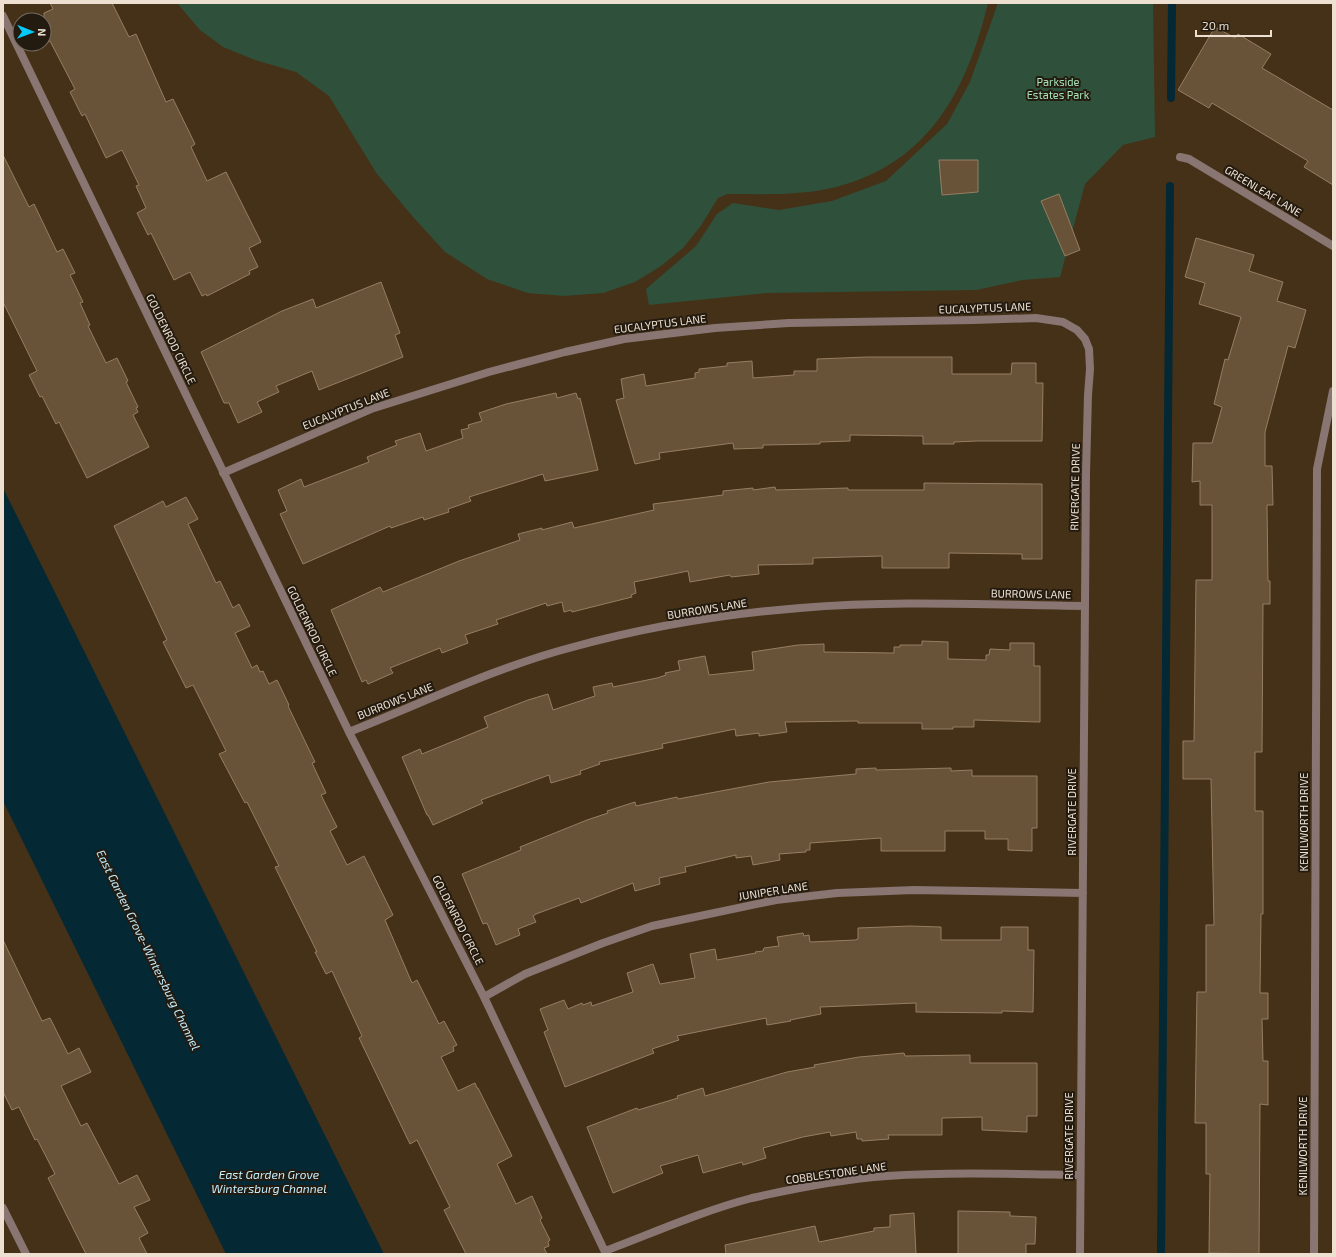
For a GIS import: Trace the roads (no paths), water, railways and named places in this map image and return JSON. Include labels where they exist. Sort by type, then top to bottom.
[{"type":"street","name":"GOLDENROD CIRCLE","points":[[3,16],[349,732],[484,997],[605,1253]]},
{"type":"street","name":"GREENLEAF LANE","points":[[1180,157],[1189,159],[1333,246]]},
{"type":"street","name":"EUCALYPTUS LANE","points":[[223,473],[371,409],[489,372],[565,352],[624,339],[715,328],[789,323],[1036,318],[1063,322],[1077,330],[1085,339],[1089,348],[1090,370]]},
{"type":"street","name":"RIVERGATE DRIVE","points":[[1080,1254],[1085,606],[1088,395],[1090,370]]},
{"type":"street","name":"KENILWORTH DRIVE","points":[[1314,1254],[1317,469],[1333,391]]},
{"type":"street","name":"BURROWS LANE","points":[[349,732],[513,666],[572,647],[701,620],[816,607],[912,604],[1085,606]]},
{"type":"street","name":"JUNIPER LANE","points":[[484,997],[525,974],[603,943],[652,926],[776,900],[837,893],[914,890],[1083,893]]},
{"type":"street","name":"COBBLESTONE LANE","points":[[605,1253],[711,1210],[752,1198],[820,1185],[886,1176],[1000,1174],[1080,1175]]},
{"type":"street","points":[[3,1208],[26,1254]]},
{"type":"water","name":"East Garden Grove Wintersburg Channel","points":[[3,488],[384,1254],[226,1254],[3,801]]},
{"type":"waterway","points":[[1171,98],[1172,3]]},
{"type":"waterway","points":[[1161,1254],[1170,186]]},
{"type":"park label","name":"Parkside Estates Park","points":[[1058,88]]},
{"type":"water label","name":"East Garden Grove-Wintersburg Channel","points":[[148,950]]}]
